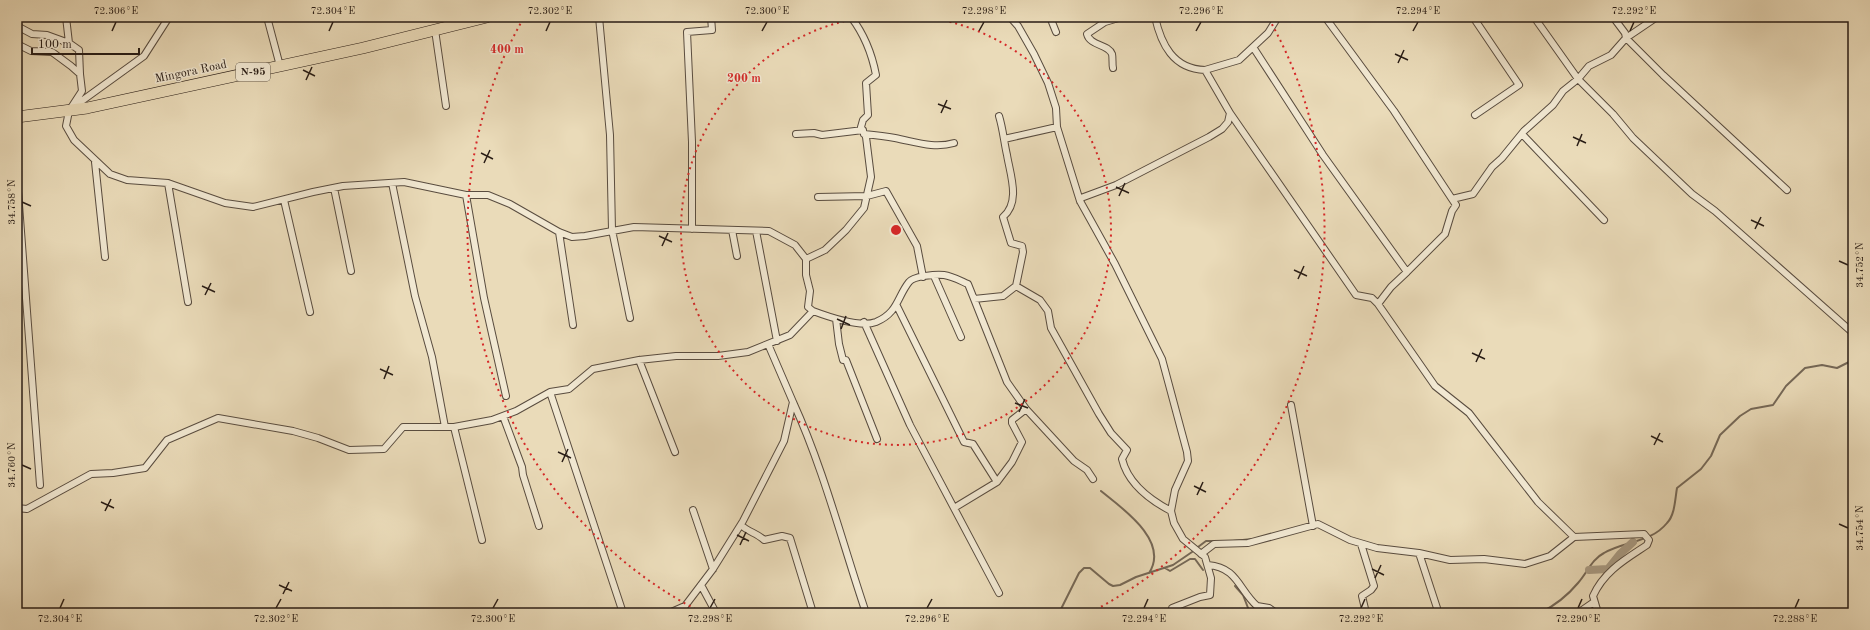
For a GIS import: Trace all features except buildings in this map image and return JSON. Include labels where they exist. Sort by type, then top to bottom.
[{"type":"highway","name":"Mingora Road","points":[[17,117],[69,111],[280,66],[487,17]]},
{"type":"street","points":[[66,17],[69,44]]},
{"type":"street","points":[[69,111],[144,56],[169,17]]},
{"type":"street","points":[[266,17],[280,66]]},
{"type":"street","points":[[599,17],[610,135],[612,230],[630,318]]},
{"type":"street","points":[[692,229],[692,142],[687,32],[712,30],[711,17]]},
{"type":"street","points":[[806,259],[825,250],[846,230],[864,208],[871,177],[866,137],[861,124],[868,115],[866,83],[876,75],[873,59],[860,28],[851,17]]},
{"type":"street","points":[[1010,17],[1018,26],[1048,83],[1056,108],[1057,127],[1080,200],[1141,315],[1162,359],[1168,378],[1188,461],[1175,490],[1171,511],[1174,524],[1183,539],[1205,557],[1211,578],[1210,596],[1200,597],[1172,608],[1172,613]]},
{"type":"street","points":[[1050,17],[1056,32]]},
{"type":"street","points":[[1113,68],[1112,54],[1092,41],[1087,34],[1105,22],[1122,17]]},
{"type":"street","points":[[1155,17],[1159,34],[1170,53],[1193,70],[1205,70],[1239,60],[1268,33],[1278,17]]},
{"type":"street","points":[[1325,17],[1394,111],[1456,205],[1452,211],[1445,234],[1391,287],[1378,304]]},
{"type":"street","points":[[1473,17],[1519,85],[1475,115]]},
{"type":"street","points":[[1534,17],[1578,79],[1633,138],[1692,194],[1715,211],[1853,334]]},
{"type":"street","points":[[1613,17],[1625,33],[1626,38],[1663,75],[1787,190]]},
{"type":"street","points":[[1452,199],[1473,194],[1492,167],[1502,158],[1522,134],[1553,106],[1563,91],[1578,79],[1589,66],[1611,55],[1626,38],[1657,17]]},
{"type":"street","points":[[17,26],[32,34],[47,35],[79,50],[82,91],[69,111],[66,126],[74,140],[95,162],[110,174],[127,180],[168,183],[225,203],[253,207],[334,188],[404,182],[466,195],[488,195],[503,201],[559,232],[572,236],[585,236],[634,227],[769,231],[795,245],[806,259],[806,275],[810,291],[808,307],[813,311],[836,319],[876,322],[897,306],[909,281],[916,277],[944,275],[968,284],[1007,382],[1026,409],[1074,461],[1087,470],[1093,479]]},
{"type":"street","points":[[435,30],[446,106]]},
{"type":"street","points":[[17,44],[31,51],[52,52],[80,74]]},
{"type":"street","points":[[1253,47],[1323,155],[1407,272]]},
{"type":"street","points":[[1205,70],[1230,113],[1356,295],[1372,298],[1378,304],[1435,386],[1469,412],[1538,502],[1574,537]]},
{"type":"street","points":[[1080,200],[1081,198],[1116,185],[1209,137],[1222,129],[1228,122],[1230,113]]},
{"type":"street","points":[[974,299],[1003,296],[1016,286],[1023,252],[1022,246],[1010,243],[1003,216],[1007,213],[1013,192],[1004,134],[999,116]]},
{"type":"street","points":[[1004,139],[1057,127]]},
{"type":"street","points":[[796,134],[814,133],[822,135],[863,132],[929,145],[943,146],[954,143]]},
{"type":"street","points":[[1522,134],[1604,220]]},
{"type":"street","points":[[95,162],[105,257]]},
{"type":"street","points":[[17,178],[40,485]]},
{"type":"street","points":[[168,183],[188,302]]},
{"type":"street","points":[[392,183],[415,296],[432,357],[445,427]]},
{"type":"street","points":[[334,188],[351,271]]},
{"type":"street","points":[[818,197],[867,196],[886,191],[917,246],[923,276]]},
{"type":"street","points":[[466,195],[484,298],[506,396]]},
{"type":"street","points":[[284,200],[310,312]]},
{"type":"street","points":[[732,230],[737,256]]},
{"type":"street","points":[[756,231],[777,341]]},
{"type":"street","points":[[559,232],[573,325]]},
{"type":"street","points":[[934,276],[961,337]]},
{"type":"street","points":[[1016,286],[1037,297],[1048,311],[1051,328],[1099,414],[1111,432],[1127,450],[1122,459],[1129,475],[1149,499],[1171,511]]},
{"type":"street","points":[[897,306],[964,442],[974,444],[997,482]]},
{"type":"street","points":[[17,508],[27,509],[91,474],[114,473],[145,468],[167,440],[218,418],[293,431],[318,438],[349,450],[384,449],[403,427],[454,427],[492,420],[550,392],[569,389],[593,369],[638,360],[676,356],[718,356],[748,352],[790,335],[813,311]]},
{"type":"street","points":[[836,319],[839,344],[843,360],[846,360],[877,439]]},
{"type":"street","points":[[864,322],[910,425],[999,593]]},
{"type":"street","points":[[768,344],[793,402],[831,499],[844,548],[866,613]]},
{"type":"street","points":[[638,360],[675,452]]},
{"type":"street","points":[[550,392],[623,613]]},
{"type":"street","points":[[669,613],[685,606],[713,569],[741,525],[784,441],[793,402]]},
{"type":"street","points":[[1291,405],[1313,526]]},
{"type":"street","points":[[954,508],[997,482],[1012,462],[1022,442],[1012,423],[1014,417],[1026,409]]},
{"type":"street","points":[[503,416],[522,467],[523,475],[539,526]]},
{"type":"street","points":[[454,427],[482,540]]},
{"type":"street","points":[[693,510],[713,569]]},
{"type":"street","points":[[1201,554],[1214,544],[1248,543],[1318,524],[1361,544],[1390,550],[1419,552],[1450,560],[1484,559],[1525,564],[1550,556],[1574,537],[1648,538],[1648,545],[1616,565],[1596,589],[1593,596],[1598,613]]},
{"type":"street","points":[[741,525],[749,532],[760,536],[764,540],[782,536],[790,538],[813,613]]},
{"type":"street","points":[[1361,544],[1374,586],[1362,596],[1366,613]]},
{"type":"street","points":[[1419,552],[1437,608]]},
{"type":"street","points":[[1208,566],[1223,567],[1239,582],[1257,606],[1269,608],[1276,613]]},
{"type":"street","points":[[701,585],[716,613]]},
{"type":"street","points":[[1578,613],[1594,602]]},
{"type":"waterway","points":[[1540,613],[1556,604],[1570,592],[1593,562],[1600,556],[1612,549],[1645,538],[1661,530],[1672,516],[1677,488],[1701,469],[1711,456],[1720,435],[1740,416],[1751,409],[1773,405],[1786,386],[1805,368],[1822,365],[1837,368],[1853,360]]},
{"type":"waterway","points":[[1101,491],[1131,516],[1149,537],[1153,549],[1154,561],[1149,573]]},
{"type":"waterway","points":[[1233,541],[1252,539]]},
{"type":"waterway","points":[[1198,547],[1206,541],[1214,541]]},
{"type":"waterway","points":[[1589,570],[1608,569],[1620,554],[1633,542]]},
{"type":"waterway","points":[[1059,613],[1079,573],[1084,568],[1090,568],[1113,586],[1120,585],[1136,577],[1173,565],[1192,552]]},
{"type":"waterway","points":[[1165,568],[1170,571],[1190,559],[1195,559],[1203,570]]},
{"type":"waterway","points":[[1235,586],[1243,595],[1250,613]]},
{"type":"waterway","points":[[1249,613],[1258,613]]}]
